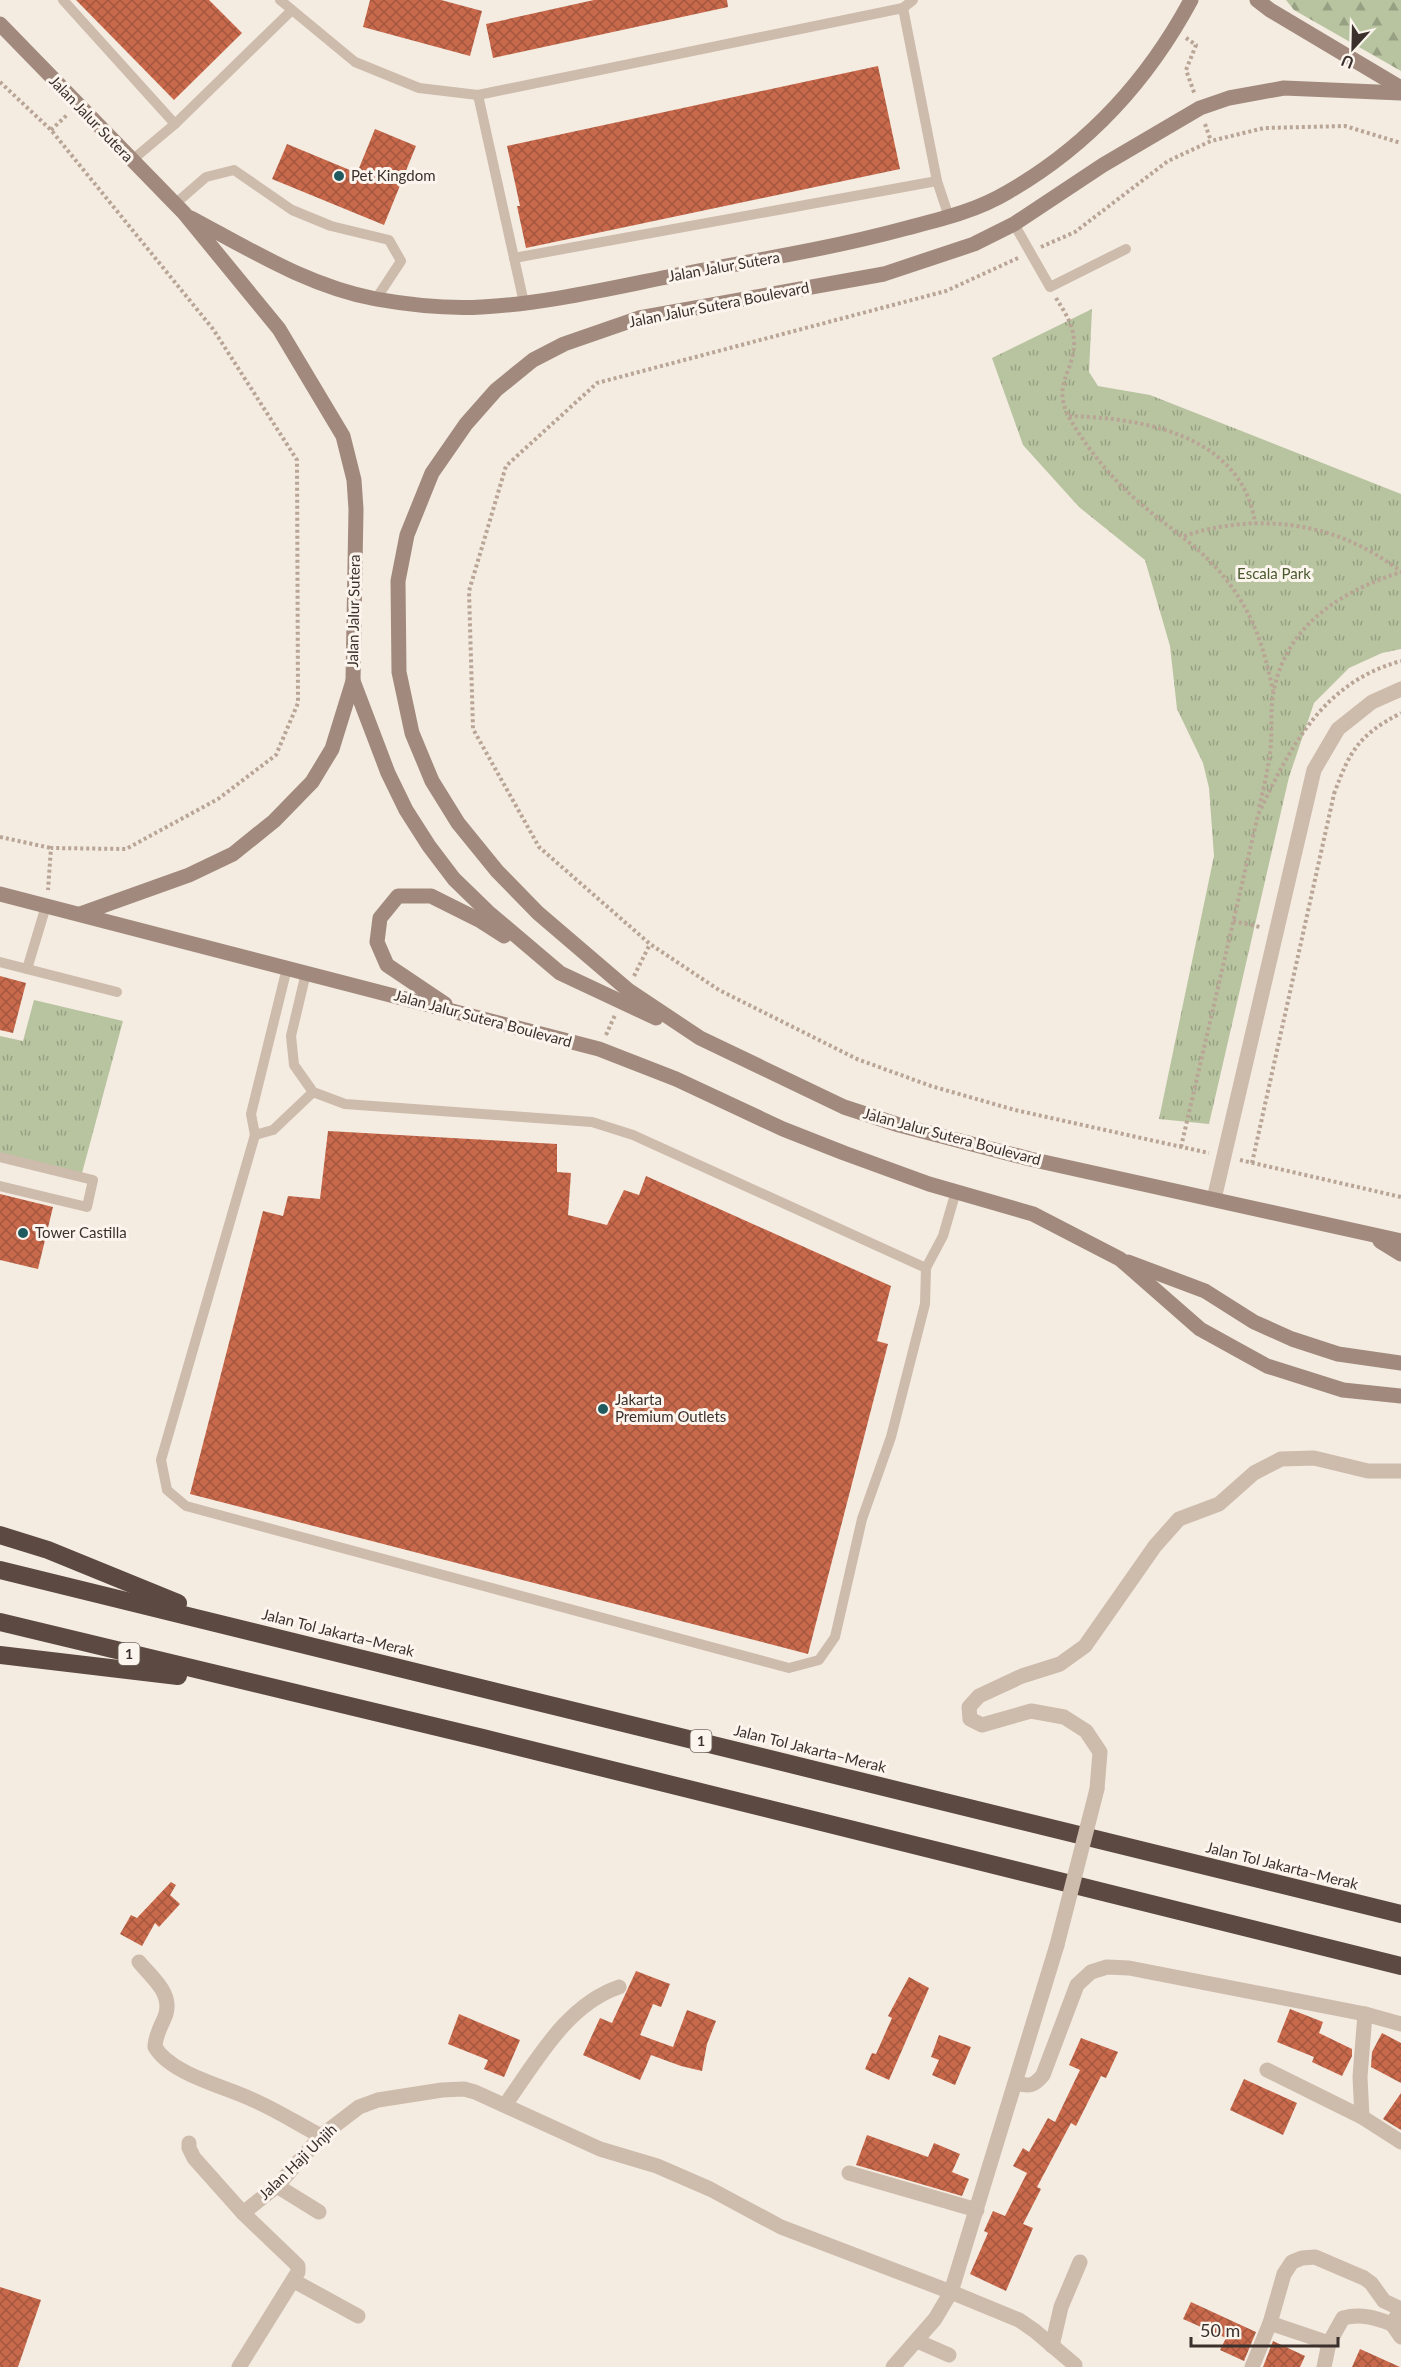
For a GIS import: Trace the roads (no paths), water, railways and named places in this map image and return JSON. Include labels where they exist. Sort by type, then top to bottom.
[{"type":"highway","points":[[0,1535],[48,1550],[231,1625]]},
{"type":"highway","name":"Jalan Tol Jakarta–Merak","points":[[0,1570],[1401,1914]]},
{"type":"highway","name":"1","points":[[0,1622],[257,1686],[483,1738],[1401,1966]]},
{"type":"highway","points":[[0,1655],[257,1686]]},
{"type":"main road","name":"Jalan Jalur Sutera","points":[[179,209],[306,278],[336,289],[376,299],[462,308],[524,303],[851,243],[980,207],[1007,193],[1073,149],[1113,112],[1136,84],[1174,30],[1191,0]]},
{"type":"main road","points":[[1257,0],[1401,88]]},
{"type":"main road","name":"Jalan Jalur Sutera","points":[[0,24],[131,162],[179,209],[279,329],[343,436],[354,480],[356,509],[353,681],[332,749],[312,782],[274,821],[233,854],[189,875],[81,914]]},
{"type":"main road","name":"Jalan Jalur Sutera Boulevard","points":[[625,996],[497,871],[458,823],[432,781],[412,733],[399,672],[398,581],[407,535],[432,473],[466,424],[496,390],[533,360],[564,344],[639,318],[884,274],[974,244],[1014,224],[1103,165],[1200,108],[1229,98],[1284,88],[1401,93]]},
{"type":"main road","points":[[353,681],[388,773],[406,810],[429,846],[454,879],[488,912],[560,973]]},
{"type":"main road","name":"Jalan Jalur Sutera Boulevard","points":[[0,894],[599,1049],[676,1079],[783,1129],[834,1149],[956,1191],[1033,1214],[1120,1259],[1200,1329],[1267,1366],[1344,1390],[1401,1396]]},
{"type":"main road","points":[[493,1021],[441,1002],[387,965],[378,942],[380,918],[398,896],[431,896],[479,920],[560,973]]},
{"type":"main road","name":"Jalan Jalur Sutera Boulevard","points":[[560,973],[625,996],[700,1038],[844,1107],[898,1125],[1030,1159],[1401,1241]]},
{"type":"main road","points":[[1370,1235],[1401,1254]]},
{"type":"main road","points":[[1120,1259],[1205,1291],[1254,1322],[1292,1339],[1338,1354],[1401,1363]]},
{"type":"street","points":[[1214,1199],[1314,770],[1338,729],[1372,702],[1401,689]]},
{"type":"street","points":[[893,2367],[935,2319],[951,2292],[1057,1945],[1097,1789],[1100,1752],[1086,1731],[1064,1717],[1031,1711],[982,1725],[970,1719],[969,1707],[979,1696],[1022,1676],[1060,1664],[1085,1646],[1149,1554],[1179,1519],[1219,1504],[1254,1473],[1281,1459],[1314,1458],[1368,1471],[1401,1471]]},
{"type":"street","points":[[139,1962],[168,2000],[168,2009],[154,2047],[164,2059],[223,2088],[252,2099],[321,2136]]},
{"type":"street","points":[[1016,2083],[1026,2086],[1036,2084],[1043,2075],[1077,1985],[1091,1972],[1107,1967],[1130,1968],[1365,2014],[1401,2024]]},
{"type":"street","points":[[505,2105],[564,2024],[601,1994],[619,1987]]},
{"type":"street","points":[[1362,2117],[1360,2078],[1365,2014]]},
{"type":"street","points":[[1267,2070],[1362,2117],[1401,2142]]},
{"type":"street","name":"Jalan Haji Unjih","points":[[243,2213],[277,2186],[321,2136],[359,2107],[378,2100],[464,2089],[505,2105],[600,2149],[657,2166],[710,2189],[781,2227],[1019,2320],[1075,2366]]},
{"type":"street","points":[[189,2143],[194,2158],[243,2213],[298,2266],[294,2281],[241,2366]]},
{"type":"street","points":[[849,2173],[977,2210]]},
{"type":"street","points":[[277,2186],[319,2212]]},
{"type":"street","points":[[1252,2367],[1270,2322],[1284,2274],[1292,2262],[1315,2257],[1364,2278],[1371,2283],[1384,2301],[1401,2309],[1397,2331],[1373,2317],[1343,2318],[1329,2343],[1324,2367]]},
{"type":"street","points":[[1053,2346],[1060,2307],[1080,2262]]},
{"type":"street","points":[[294,2281],[358,2316]]},
{"type":"street","points":[[1270,2322],[1329,2343]]},
{"type":"street","points":[[917,2341],[949,2355]]},
{"type":"lane","points":[[63,0],[175,124]]},
{"type":"lane","points":[[280,0],[355,62],[419,88],[478,95],[903,8],[913,0]]},
{"type":"lane","points":[[903,8],[937,181],[949,217]]},
{"type":"lane","points":[[131,162],[175,124],[291,11]]},
{"type":"lane","points":[[478,95],[524,303]]},
{"type":"lane","points":[[179,209],[206,177],[234,170],[292,210],[331,226],[389,240],[401,261],[376,299]]},
{"type":"lane","points":[[514,258],[937,181]]},
{"type":"lane","points":[[1014,224],[1050,287],[1126,249]]},
{"type":"lane","points":[[27,969],[46,906]]},
{"type":"lane","points":[[0,962],[117,992]]},
{"type":"lane","points":[[286,968],[250,1114],[255,1135],[161,1460],[167,1490],[186,1506],[789,1668],[819,1660],[835,1637],[862,1519],[891,1437],[925,1304],[926,1268],[944,1236],[956,1191]]},
{"type":"lane","points":[[306,973],[291,1036],[294,1065],[313,1092],[345,1104],[592,1122],[633,1135],[926,1268]]},
{"type":"lane","points":[[255,1135],[273,1130],[313,1092]]},
{"type":"lane","points":[[0,1157],[93,1180],[87,1207],[0,1186]]},
{"type":"place","name":"Pet Kingdom","points":[[339,176]]},
{"type":"place","name":"Tower Castilla","points":[[23,1233]]},
{"type":"place","name":"Jakarta Premium Outlets","points":[[603,1409]]},
{"type":"park label","name":"Escala Park","points":[[1274,574]]}]
